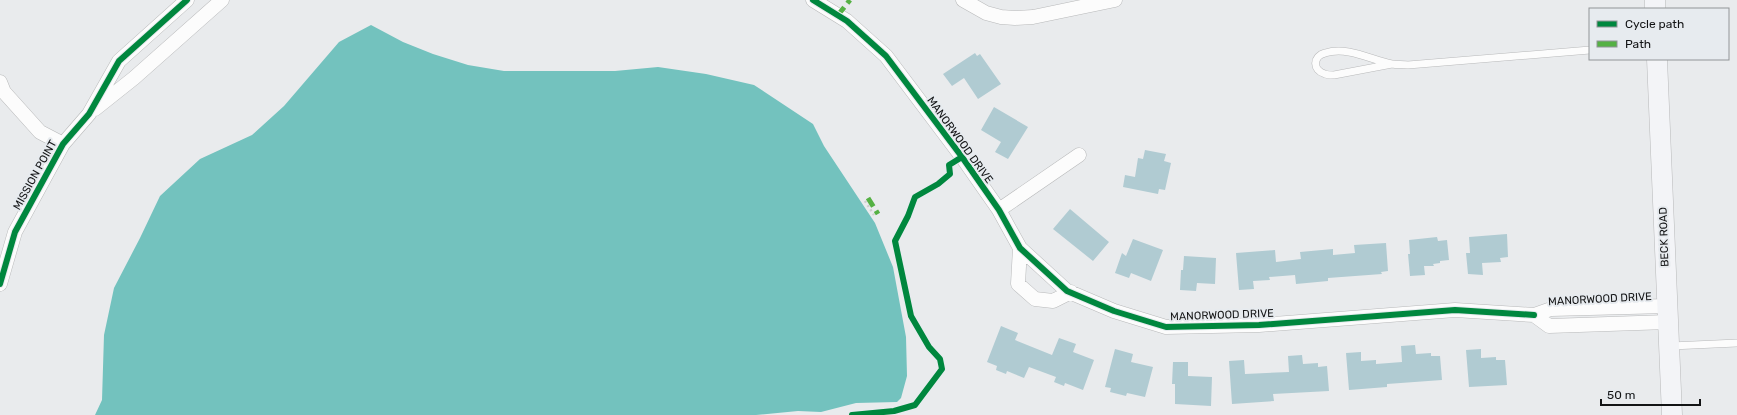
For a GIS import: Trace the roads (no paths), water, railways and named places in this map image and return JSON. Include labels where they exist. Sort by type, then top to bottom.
[{"type":"main road","name":"BECK ROAD","points":[[1657,60],[1672,415]]},
{"type":"street","name":"MISSION POINT","points":[[89,114],[119,61],[188,0]]},
{"type":"street","name":"MISSION POINT","points":[[0,284],[15,232],[63,144],[89,114],[134,78],[222,0]]},
{"type":"street","name":"MANORWOOD DRIVE","points":[[813,0],[847,21],[886,56],[962,157],[999,210],[1020,248],[1067,290],[1114,311],[1166,327],[1259,325],[1455,310],[1534,315],[1549,326],[1668,314]]},
{"type":"street","points":[[963,0],[986,13],[1001,17],[1015,18],[1033,17],[1115,0]]},
{"type":"street","points":[[0,82],[4,92],[40,132],[63,144]]},
{"type":"street","points":[[999,210],[1079,155]]},
{"type":"street","points":[[1020,248],[1018,284],[1035,299],[1053,301],[1071,292]]},
{"type":"lane","points":[[1392,64],[1334,75],[1324,74],[1318,70],[1315,65],[1315,60],[1324,53],[1335,51],[1359,55],[1392,64],[1408,65],[1589,50]]},
{"type":"lane","points":[[1669,346],[1737,343]]},
{"type":"water","points":[[371,25],[403,42],[433,54],[468,65],[504,71],[615,71],[658,67],[706,74],[754,85],[813,124],[824,146],[875,223],[893,267],[906,337],[907,376],[901,398],[897,402],[856,403],[821,412],[798,411],[756,415],[95,415],[102,400],[104,335],[114,288],[160,196],[200,159],[252,135],[284,106],[339,42]]}]
